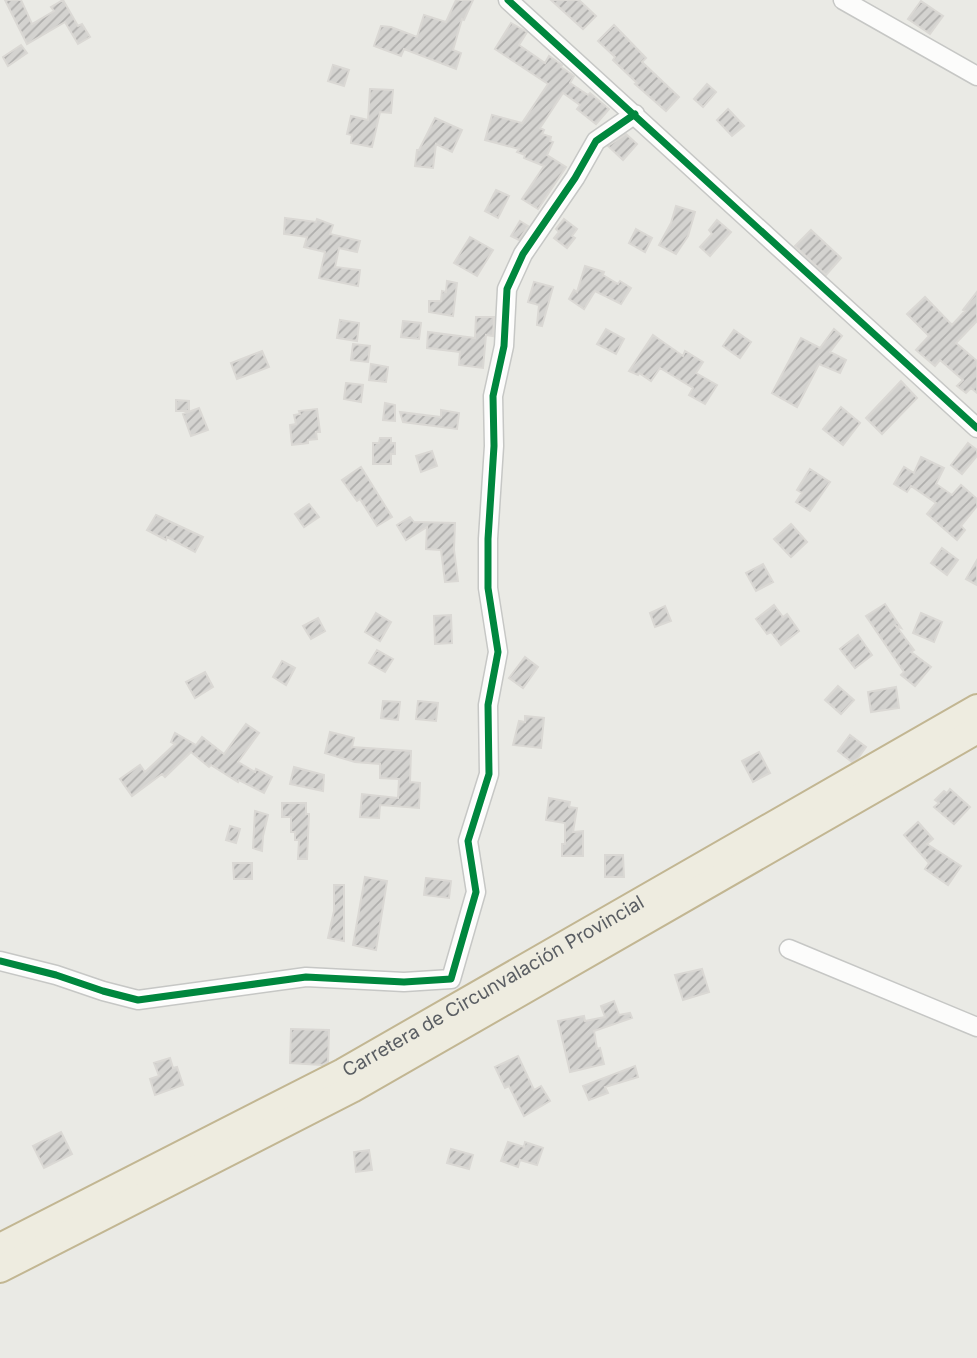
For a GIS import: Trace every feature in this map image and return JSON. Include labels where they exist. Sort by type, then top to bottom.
[{"type":"highway","name":"Carretera de Circunvalación Provincial","points":[[0,1247],[343,1072],[977,708]]},
{"type":"highway","name":"Carretera de Circunvalación Provincial","points":[[0,1269],[352,1089],[977,730]]},
{"type":"street","points":[[508,0],[977,428]]},
{"type":"street","points":[[843,0],[977,76]]},
{"type":"street","points":[[0,961],[138,1000],[306,977],[404,982],[451,979],[476,892],[468,841],[489,774],[488,705],[498,652],[488,588],[494,446],[493,396],[504,346],[507,289],[523,254],[596,142],[635,114]]},
{"type":"street","points":[[789,949],[977,1027]]},
{"type":"building","points":[[5,0],[21,0],[32,24],[54,11],[51,7],[63,0],[78,26],[82,24],[90,37],[78,44],[65,22],[27,44]]},
{"type":"building","points":[[456,0],[473,0],[464,20],[462,19],[453,50],[461,53],[456,69],[404,49],[401,56],[374,46],[381,26],[417,37],[424,15],[446,22]]},
{"type":"building","points":[[551,0],[579,0],[596,16],[583,29]]},
{"type":"building","points":[[921,1],[943,16],[930,34],[908,19]]},
{"type":"building","points":[[511,23],[527,32],[519,45],[545,63],[549,56],[562,65],[561,67],[574,76],[570,83],[588,95],[590,93],[609,109],[596,124],[577,109],[580,105],[563,93],[540,128],[544,130],[542,134],[551,137],[550,141],[553,142],[547,155],[566,167],[538,209],[522,199],[544,166],[524,158],[525,155],[517,152],[519,149],[485,140],[492,115],[522,123],[548,84],[495,49]]},
{"type":"building","points":[[614,25],[646,58],[642,62],[679,97],[666,111],[635,84],[637,83],[613,60],[615,57],[598,41]]},
{"type":"building","points":[[21,45],[27,53],[8,66],[3,57]]},
{"type":"building","points":[[333,65],[349,70],[344,86],[328,81]]},
{"type":"building","points":[[707,84],[716,92],[703,107],[694,99]]},
{"type":"building","points":[[370,89],[393,90],[391,113],[380,112],[372,147],[351,143],[352,135],[347,134],[351,116],[368,120]]},
{"type":"building","points":[[728,109],[744,126],[732,136],[717,120]]},
{"type":"building","points":[[435,118],[462,130],[452,152],[436,144],[433,168],[415,166],[417,150]]},
{"type":"building","points":[[626,134],[637,144],[623,160],[608,146]]},
{"type":"building","points":[[496,190],[509,196],[498,218],[485,211]]},
{"type":"building","points":[[676,206],[695,212],[688,236],[676,254],[659,245],[671,223]]},
{"type":"building","points":[[285,218],[316,222],[317,219],[333,225],[330,234],[360,241],[357,252],[339,248],[335,267],[360,270],[358,286],[319,278],[325,252],[304,247],[307,237],[284,234]]},
{"type":"building","points":[[564,219],[577,229],[572,236],[575,238],[567,248],[554,238],[559,232],[556,229]]},
{"type":"building","points":[[717,220],[731,232],[710,256],[700,247],[712,234],[709,230]]},
{"type":"building","points":[[520,221],[528,226],[519,240],[511,236]]},
{"type":"building","points":[[636,229],[652,238],[645,252],[629,243]]},
{"type":"building","points":[[811,230],[841,258],[826,275],[795,246]]},
{"type":"building","points":[[470,237],[493,250],[477,276],[454,263]]},
{"type":"building","points":[[585,266],[604,272],[603,275],[618,284],[620,281],[631,288],[621,304],[595,291],[584,309],[569,299],[574,290],[577,292]]},
{"type":"building","points":[[447,281],[457,283],[453,316],[429,312],[429,301],[441,301],[442,291],[446,292]]},
{"type":"building","points":[[534,282],[553,287],[542,326],[537,325],[539,305],[528,302]]},
{"type":"building","points":[[977,292],[977,321],[956,343],[977,361],[977,393],[971,388],[966,393],[957,386],[963,380],[940,360],[935,366],[916,350],[929,336],[907,314],[925,297],[952,325]]},
{"type":"building","points":[[476,317],[494,317],[493,336],[486,335],[483,368],[459,365],[460,352],[427,348],[428,332],[475,338]]},
{"type":"building","points":[[340,320],[359,323],[357,341],[337,338]]},
{"type":"building","points":[[403,321],[421,323],[419,339],[401,337]]},
{"type":"building","points":[[606,329],[624,339],[616,354],[597,344]]},
{"type":"building","points":[[834,329],[842,336],[830,352],[846,360],[840,373],[819,364],[797,407],[772,393],[801,338],[820,348]]},
{"type":"building","points":[[734,330],[751,342],[740,358],[723,346]]},
{"type":"building","points":[[653,335],[683,356],[685,351],[703,362],[696,373],[717,385],[705,404],[689,395],[693,388],[660,368],[651,381],[639,373],[638,375],[629,371]]},
{"type":"building","points":[[353,344],[370,346],[368,362],[351,360]]},
{"type":"building","points":[[262,351],[269,367],[237,379],[231,363]]},
{"type":"building","points":[[371,364],[388,367],[386,382],[369,380]]},
{"type":"building","points":[[901,381],[917,398],[882,434],[866,418]]},
{"type":"building","points":[[346,383],[363,385],[361,402],[344,399]]},
{"type":"building","points":[[176,400],[189,401],[189,411],[176,411]]},
{"type":"building","points":[[385,403],[395,405],[395,421],[383,420]]},
{"type":"building","points":[[841,407],[860,423],[843,445],[823,429]]},
{"type":"building","points":[[199,408],[208,430],[191,436],[183,414]]},
{"type":"building","points":[[317,409],[320,432],[316,432],[317,439],[292,445],[290,425],[296,424],[294,415],[300,414],[299,411]]},
{"type":"building","points":[[441,410],[459,413],[457,429],[403,422],[400,412],[441,417]]},
{"type":"building","points":[[380,438],[391,438],[391,443],[395,443],[391,464],[373,464],[373,443],[379,443]]},
{"type":"building","points":[[968,443],[977,450],[977,456],[962,474],[951,465]]},
{"type":"building","points":[[432,451],[437,466],[421,472],[416,456]]},
{"type":"building","points":[[921,457],[944,468],[936,484],[952,495],[961,485],[977,499],[977,506],[961,526],[965,530],[957,540],[927,514],[936,503],[911,486],[907,492],[894,484],[904,467],[914,473]]},
{"type":"building","points":[[361,467],[392,517],[377,526],[360,499],[357,501],[342,480]]},
{"type":"building","points":[[810,469],[830,482],[810,511],[796,502],[802,493],[797,490]]},
{"type":"building","points":[[309,504],[319,517],[304,527],[295,514]]},
{"type":"building","points":[[156,515],[203,537],[195,552],[147,530]]},
{"type":"building","points":[[410,517],[414,522],[455,523],[454,550],[458,581],[445,582],[441,550],[426,549],[427,527],[406,540],[397,525]]},
{"type":"building","points":[[791,524],[807,542],[791,557],[774,539]]},
{"type":"building","points":[[942,548],[958,560],[947,575],[931,563]]},
{"type":"building","points":[[977,560],[977,585],[966,579]]},
{"type":"building","points":[[763,564],[773,582],[756,591],[746,573]]},
{"type":"building","points":[[885,604],[901,628],[896,626],[914,650],[911,652],[931,667],[915,686],[901,675],[904,672],[866,616]]},
{"type":"building","points":[[774,605],[783,617],[787,614],[799,631],[781,645],[771,632],[767,634],[756,619]]},
{"type":"building","points":[[665,606],[671,621],[655,627],[650,613]]},
{"type":"building","points":[[376,613],[391,622],[380,641],[365,632]]},
{"type":"building","points":[[921,613],[942,622],[934,642],[913,633]]},
{"type":"building","points":[[451,615],[452,643],[435,644],[434,616]]},
{"type":"building","points":[[318,618],[325,631],[311,639],[303,626]]},
{"type":"building","points":[[858,635],[872,655],[855,668],[840,649]]},
{"type":"building","points":[[377,650],[393,659],[385,672],[369,663]]},
{"type":"building","points":[[525,657],[538,667],[523,688],[509,678]]},
{"type":"building","points":[[282,661],[295,668],[286,685],[273,677]]},
{"type":"building","points":[[205,672],[213,687],[195,698],[186,682]]},
{"type":"building","points":[[838,686],[854,700],[841,714],[825,700]]},
{"type":"building","points":[[896,687],[899,708],[871,712],[868,692]]},
{"type":"building","points":[[383,701],[400,702],[398,720],[381,718]]},
{"type":"building","points":[[418,701],[438,703],[436,721],[416,719]]},
{"type":"building","points":[[525,716],[544,718],[541,748],[513,745],[519,721],[525,722]]},
{"type":"building","points":[[246,724],[259,733],[238,762],[255,772],[256,769],[272,777],[264,793],[239,780],[238,782],[211,765],[209,767],[191,752],[165,777],[162,774],[132,796],[120,779],[140,765],[145,772],[175,744],[171,742],[175,733],[196,745],[202,737],[224,754]]},
{"type":"building","points":[[330,732],[354,738],[352,747],[411,751],[410,782],[420,783],[419,808],[380,805],[379,818],[360,817],[362,794],[398,798],[399,779],[380,778],[380,764],[355,762],[325,753]]},
{"type":"building","points":[[850,735],[866,747],[852,762],[838,751]]},
{"type":"building","points":[[759,752],[770,773],[753,782],[742,761]]},
{"type":"building","points":[[294,767],[324,775],[323,791],[290,784]]},
{"type":"building","points":[[950,789],[970,807],[954,824],[934,807],[939,803],[935,800]]},
{"type":"building","points":[[549,798],[570,802],[569,807],[577,808],[573,832],[583,831],[583,856],[562,856],[565,823],[546,820]]},
{"type":"building","points":[[282,803],[306,803],[306,814],[309,814],[307,859],[298,859],[299,840],[295,840],[295,832],[291,832],[291,817],[282,817]]},
{"type":"building","points":[[255,811],[268,815],[262,851],[253,848]]},
{"type":"building","points":[[918,822],[933,839],[927,844],[961,866],[948,885],[925,869],[929,863],[904,835]]},
{"type":"building","points":[[230,826],[240,829],[236,843],[226,840]]},
{"type":"building","points":[[605,855],[623,855],[624,877],[605,877]]},
{"type":"building","points":[[233,863],[252,863],[252,879],[234,879]]},
{"type":"building","points":[[365,877],[387,881],[376,950],[353,945]]},
{"type":"building","points":[[426,878],[451,881],[449,898],[424,895]]},
{"type":"building","points":[[334,885],[344,885],[344,941],[328,938],[334,911]]},
{"type":"building","points":[[702,969],[709,992],[683,1000],[675,975]]},
{"type":"building","points":[[614,1001],[619,1015],[630,1013],[632,1018],[594,1031],[597,1049],[600,1048],[604,1064],[570,1072],[558,1021],[584,1016],[585,1021],[605,1017],[601,1006]]},
{"type":"building","points":[[291,1029],[329,1030],[328,1062],[322,1065],[290,1063]]},
{"type":"building","points":[[518,1056],[534,1090],[541,1086],[550,1101],[524,1116],[509,1086],[505,1088],[495,1067]]},
{"type":"building","points":[[170,1058],[173,1068],[177,1067],[183,1085],[155,1095],[150,1079],[159,1076],[154,1063]]},
{"type":"building","points":[[635,1066],[638,1077],[605,1087],[608,1093],[589,1100],[583,1086]]},
{"type":"building","points":[[61,1132],[72,1154],[44,1168],[33,1146]]},
{"type":"building","points":[[508,1142],[524,1147],[525,1142],[543,1148],[537,1165],[520,1160],[518,1167],[501,1161]]},
{"type":"building","points":[[451,1149],[473,1155],[469,1169],[447,1163]]},
{"type":"building","points":[[369,1150],[372,1170],[356,1172],[354,1152]]},
{"type":"cycle path","points":[[508,0],[977,428]]},
{"type":"cycle path","points":[[0,961],[138,1000],[306,977],[404,982],[451,979],[476,892],[468,841],[489,774],[488,705],[498,652],[488,588],[494,446],[493,396],[504,346],[507,289],[523,254],[575,178],[596,141],[635,114]]}]
